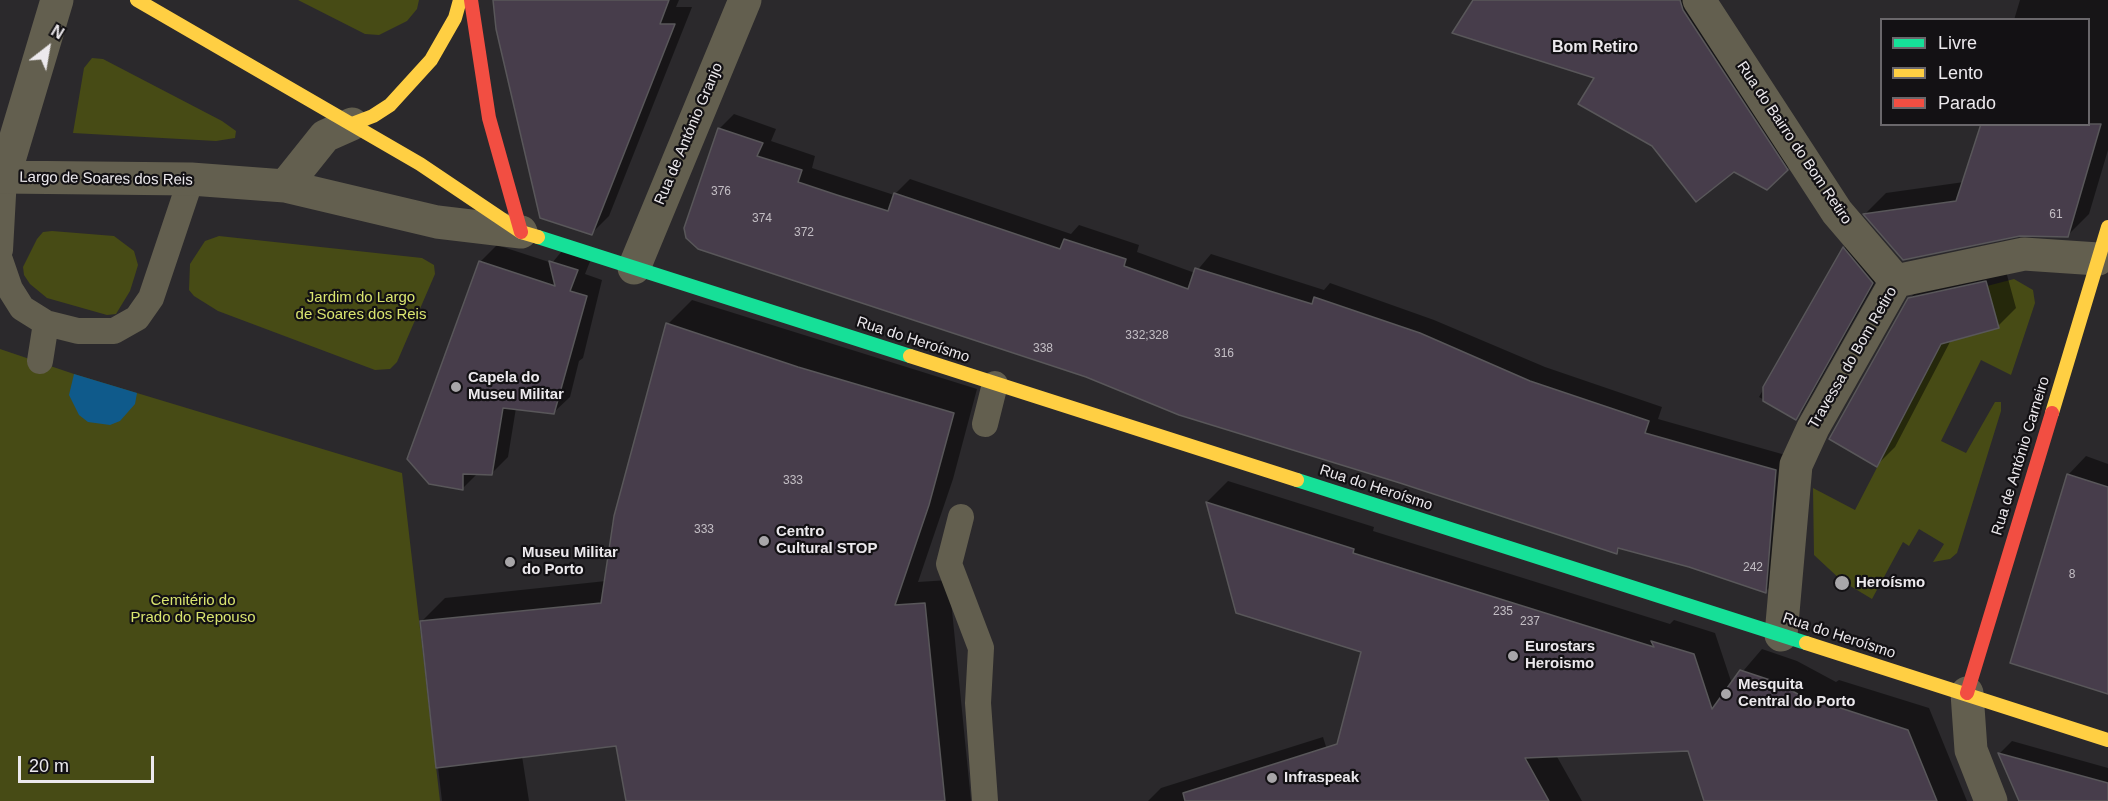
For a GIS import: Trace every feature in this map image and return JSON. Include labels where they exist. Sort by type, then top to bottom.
[{"type":"main road","name":"Largo de Soares dos Reis","points":[[137,0],[420,164],[521,232],[634,268]]},
{"type":"main road","points":[[352,124],[373,116],[390,105],[431,60],[455,18],[460,0]]},
{"type":"main road","points":[[471,0],[489,118],[521,232]]},
{"type":"main road","name":"Rua de António Carneiro","points":[[1967,693],[2108,228]]},
{"type":"main road","name":"Rua do Heroísmo","points":[[634,268],[2108,740]]},
{"type":"street","name":"Largo de Soares dos Reis","points":[[57,0],[2,177],[191,179],[285,186],[437,222],[521,232]]},
{"type":"street","name":"Rua de António Granjo","points":[[634,268],[745,0]]},
{"type":"street","name":"Rua do Bairro do Bom Retiro","points":[[1699,0],[1837,212],[1896,281]]},
{"type":"street","points":[[285,186],[325,136],[352,124]]},
{"type":"street","name":"Travessa do Bom Retiro","points":[[1781,635],[1796,465],[1813,428],[1896,281],[2024,255],[2098,259]]},
{"type":"street","points":[[1967,693],[1971,750],[1991,801]]},
{"type":"lane","points":[[0,250],[2,177]]},
{"type":"lane","points":[[0,260],[10,289],[22,308],[46,322],[78,331],[114,331],[137,318],[151,298],[191,179]]},
{"type":"lane","points":[[40,361],[46,322]]},
{"type":"lane","points":[[985,424],[995,384]]},
{"type":"lane","points":[[961,517],[949,564],[981,648],[978,704],[985,801]]},
{"type":"green space","points":[[298,0],[419,0],[417,9],[407,21],[379,35],[365,34]]},
{"type":"green space","points":[[92,58],[103,59],[222,121],[236,131],[235,138],[216,141],[73,133],[84,68]]},
{"type":"green space","points":[[43,232],[114,236],[134,251],[138,265],[130,291],[116,314],[107,315],[47,298],[30,284],[24,275],[23,267],[37,239]]},
{"type":"green space","name":"Jardim do Largo de Soares dos Reis","points":[[219,236],[422,258],[434,265],[435,274],[397,362],[390,369],[375,370],[218,311],[194,296],[189,290],[190,264],[205,241]]},
{"type":"green space","points":[[2014,279],[2033,290],[2035,303],[2011,375],[1981,360],[1941,441],[1966,453],[1995,402],[2001,402],[2001,411],[1957,553],[1950,559],[1933,562],[1944,544],[1919,529],[1909,546],[1903,542],[1872,599],[1842,581],[1814,555],[1813,488],[1855,510],[1941,344],[1987,286]]},
{"type":"green space","name":"Cemitério do Prado do Repouso","points":[[0,349],[74,374],[402,473],[440,801],[0,801]]},
{"type":"water","points":[[74,374],[137,393],[135,404],[120,421],[110,425],[88,422],[79,415],[69,395]]},
{"type":"building","points":[[493,0],[669,0],[660,24],[675,24],[592,235],[540,218],[496,29]]},
{"type":"building","points":[[1473,0],[1680,0],[1683,10],[1788,170],[1767,190],[1734,172],[1696,202],[1652,146],[1578,104],[1594,78],[1452,33]]},
{"type":"building","points":[[2090,124],[2101,124],[2068,237],[2020,236],[1903,260],[1863,214],[1956,201],[1980,126],[2090,126]]},
{"type":"building","points":[[718,128],[763,143],[757,156],[802,170],[798,182],[837,195],[888,211],[894,193],[1060,249],[1064,239],[1126,259],[1124,266],[1188,289],[1195,268],[1312,304],[1314,297],[1420,333],[1530,381],[1649,421],[1645,433],[1776,470],[1766,593],[1689,567],[1618,548],[1617,554],[1400,483],[1179,415],[1086,377],[698,249],[686,238],[684,228]]},
{"type":"building","points":[[1843,247],[1873,283],[1796,420],[1763,401],[1763,387]]},
{"type":"building","points":[[479,261],[555,286],[549,261],[578,270],[570,291],[587,296],[554,414],[503,408],[492,475],[463,474],[463,490],[429,484],[407,459]]},
{"type":"building","points":[[1986,281],[1999,328],[1941,344],[1877,467],[1829,439],[1908,298]]},
{"type":"building","name":"Centro Cultural STOP","points":[[666,323],[798,367],[954,413],[929,505],[895,605],[925,603],[945,801],[626,801],[616,746],[436,768],[420,621],[601,603],[614,516]]},
{"type":"building","points":[[2067,474],[2108,487],[2108,694],[2010,663]]},
{"type":"building","points":[[1206,502],[1354,549],[1353,553],[1654,647],[1651,641],[1694,654],[1712,709],[1740,670],[1776,682],[1814,703],[1816,700],[1908,730],[1937,801],[1704,801],[1688,751],[1525,758],[1549,801],[1185,801],[1183,793],[1337,744],[1361,652],[1236,613]]},
{"type":"building","points":[[1998,753],[2108,783],[2108,801],[2019,801]]},
{"type":"traffic: fast","points":[[538,237],[910,356]]},
{"type":"traffic: fast","points":[[1297,480],[1806,643]]},
{"type":"traffic: slow","points":[[137,0],[420,164],[521,232],[538,237]]},
{"type":"traffic: slow","points":[[352,124],[373,116],[390,105],[431,60],[455,18],[460,0]]},
{"type":"traffic: slow","points":[[2052,413],[2108,227]]},
{"type":"traffic: slow","points":[[910,356],[1297,480]]},
{"type":"traffic: slow","points":[[1806,643],[2108,740]]},
{"type":"traffic: jam","points":[[471,0],[489,118],[521,232]]},
{"type":"traffic: jam","points":[[1967,693],[2052,413]]},
{"type":"place","name":"Capela do Museu Militar","points":[[456,387]]},
{"type":"place","name":"Centro Cultural STOP","points":[[764,541]]},
{"type":"place","name":"Museu Militar do Porto","points":[[510,562]]},
{"type":"place","name":"Heroísmo","points":[[1842,583]]},
{"type":"place","name":"Eurostars Heroismo","points":[[1513,656]]},
{"type":"place","name":"Mesquita Central do Porto","points":[[1726,694]]},
{"type":"place","name":"Infraspeak","points":[[1272,778]]},
{"type":"district","name":"Bom Retiro","points":[[1595,48]]}]
